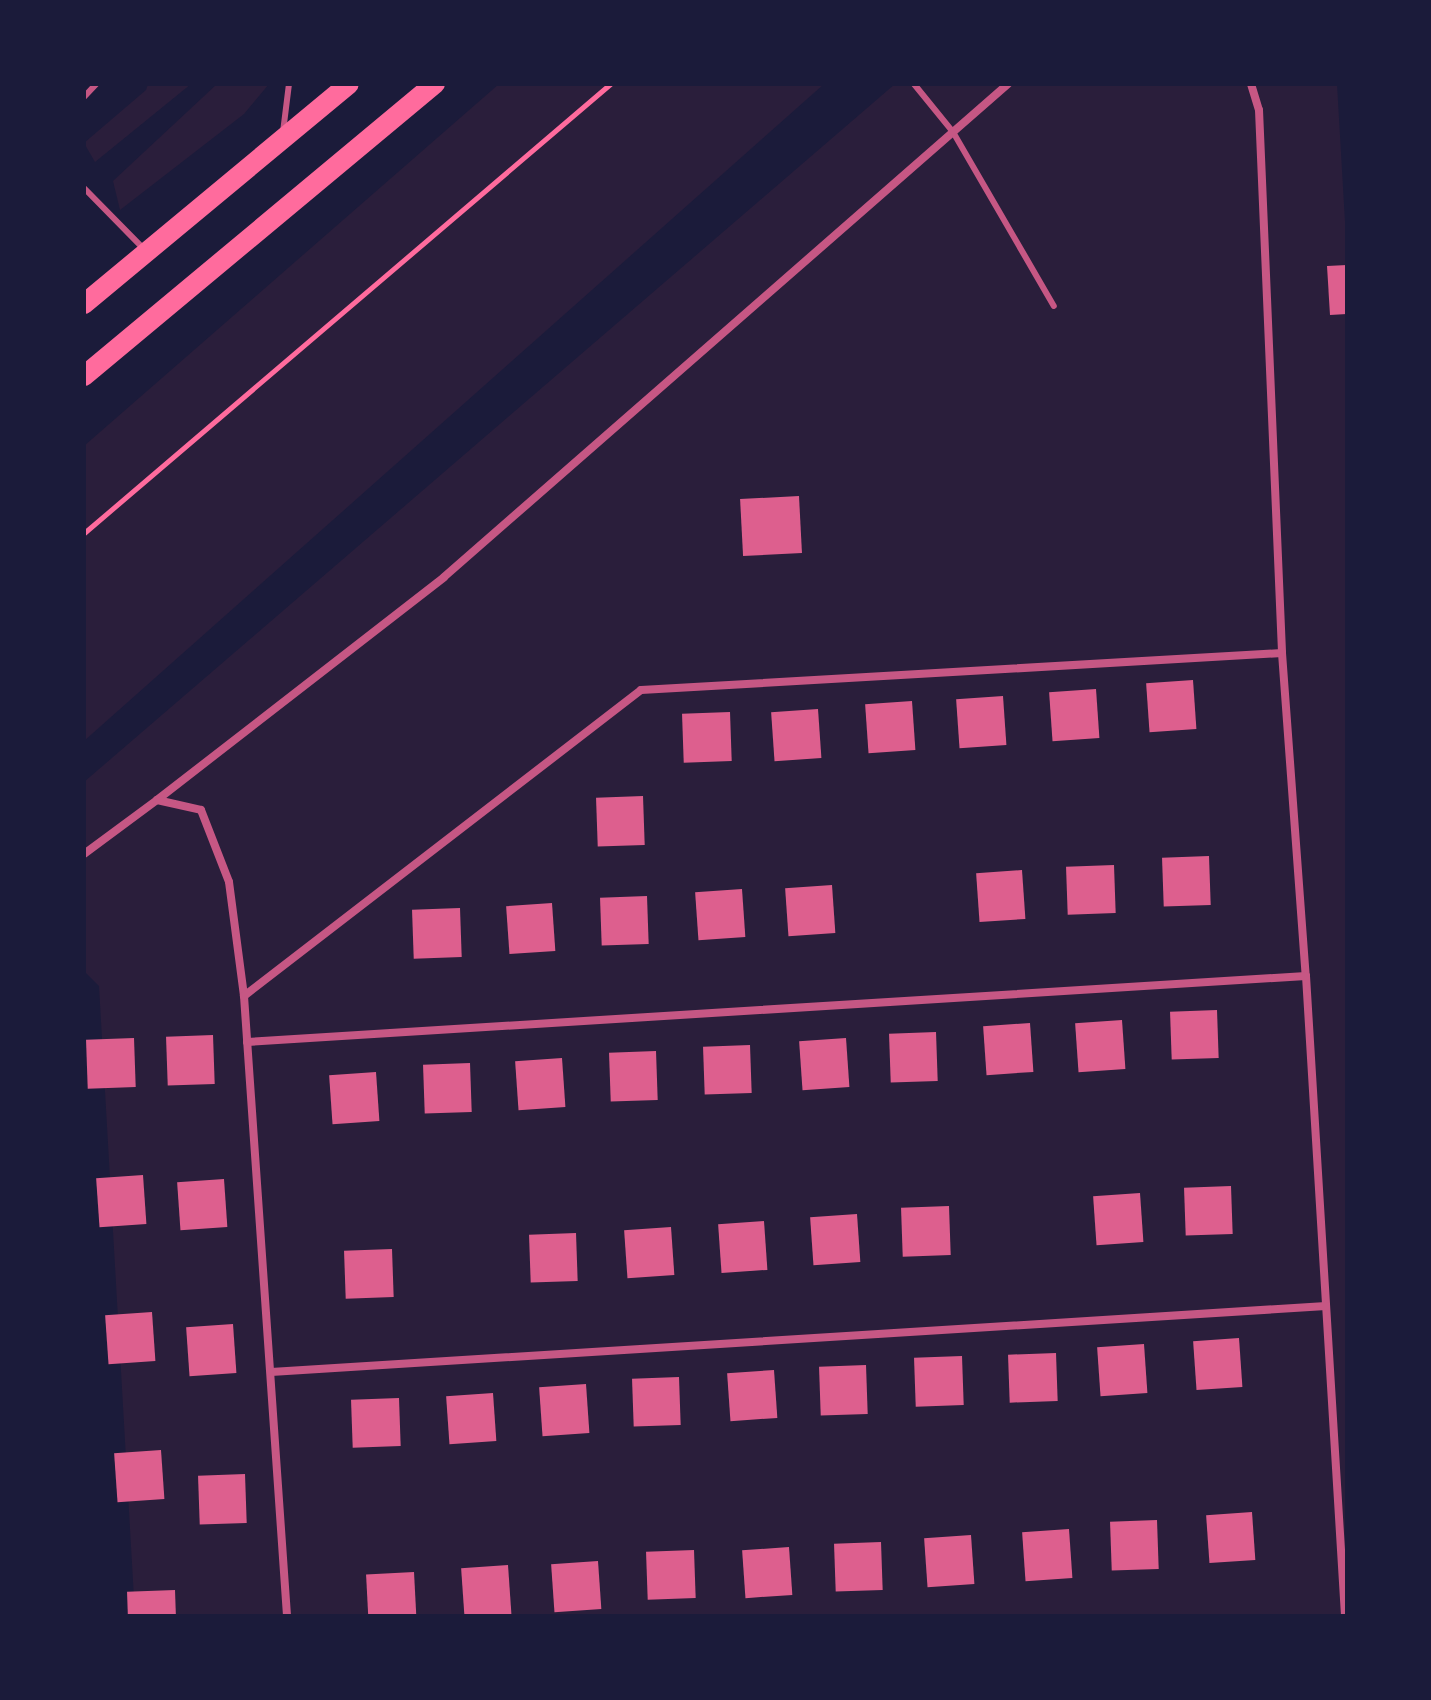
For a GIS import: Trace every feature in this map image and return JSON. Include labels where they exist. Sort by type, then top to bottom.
[{"type":"main road","points":[[84,304],[349,84]]},
{"type":"main road","points":[[84,376],[435,84]]},
{"type":"street","points":[[84,854],[444,577],[1008,84]]},
{"type":"street","points":[[1251,84],[1259,110],[1282,653],[1306,976],[1345,1616]]},
{"type":"street","points":[[244,996],[641,690],[1282,653]]},
{"type":"street","points":[[157,800],[201,810],[229,882],[244,996],[287,1616]]},
{"type":"street","points":[[247,1042],[1306,976]]},
{"type":"street","points":[[271,1372],[1326,1306]]},
{"type":"lane","points":[[84,97],[96,84]]},
{"type":"lane","points":[[282,139],[289,84]]},
{"type":"lane","points":[[914,84],[953,132],[1054,306]]},
{"type":"lane","points":[[84,188],[147,252]]},
{"type":"path","points":[[84,533],[610,84]]},
{"type":"shaded area","points":[[148,84],[191,84],[95,162],[84,143],[146,90]]},
{"type":"shaded area","points":[[217,84],[269,84],[244,114],[120,210],[113,181]]},
{"type":"shaded area","points":[[499,84],[824,84],[84,741],[84,446]]},
{"type":"shaded area","points":[[895,84],[1337,84],[1347,256],[1347,1616],[135,1616],[99,986],[84,971],[84,782]]},
{"type":"building","points":[[1347,265],[1347,314],[1330,315],[1327,266]]},
{"type":"building","points":[[799,496],[802,553],[743,556],[740,499]]},
{"type":"building","points":[[1193,680],[1196,729],[1150,732],[1146,683]]},
{"type":"building","points":[[1096,689],[1099,738],[1053,741],[1049,692]]},
{"type":"building","points":[[1003,696],[1006,745],[960,748],[956,699]]},
{"type":"building","points":[[912,701],[915,750],[869,753],[865,704]]},
{"type":"building","points":[[818,709],[821,758],[775,761],[771,712]]},
{"type":"building","points":[[730,712],[732,761],[684,763],[682,714]]},
{"type":"building","points":[[643,796],[645,845],[598,847],[596,798]]},
{"type":"building","points":[[1209,856],[1211,905],[1164,907],[1162,858]]},
{"type":"building","points":[[1114,865],[1116,913],[1068,915],[1066,867]]},
{"type":"building","points":[[1022,870],[1025,919],[980,922],[976,873]]},
{"type":"building","points":[[832,885],[835,933],[788,936],[785,888]]},
{"type":"building","points":[[742,889],[745,937],[698,940],[695,892]]},
{"type":"building","points":[[647,896],[649,944],[602,946],[600,898]]},
{"type":"building","points":[[552,903],[555,951],[509,954],[506,906]]},
{"type":"building","points":[[460,908],[462,957],[414,959],[412,910]]},
{"type":"building","points":[[1217,1010],[1219,1058],[1172,1060],[1170,1012]]},
{"type":"building","points":[[1122,1020],[1125,1069],[1079,1072],[1075,1023]]},
{"type":"building","points":[[1030,1023],[1033,1072],[987,1075],[983,1026]]},
{"type":"building","points":[[936,1032],[938,1081],[891,1083],[889,1034]]},
{"type":"building","points":[[213,1035],[215,1084],[168,1086],[166,1037]]},
{"type":"building","points":[[134,1038],[136,1087],[88,1089],[86,1040]]},
{"type":"building","points":[[846,1038],[849,1087],[803,1090],[799,1041]]},
{"type":"building","points":[[750,1045],[752,1093],[705,1095],[703,1047]]},
{"type":"building","points":[[656,1051],[658,1100],[611,1102],[609,1053]]},
{"type":"building","points":[[562,1058],[565,1107],[519,1110],[515,1061]]},
{"type":"building","points":[[470,1063],[472,1112],[425,1114],[423,1065]]},
{"type":"building","points":[[376,1072],[379,1121],[333,1124],[329,1075]]},
{"type":"building","points":[[143,1175],[146,1224],[100,1227],[96,1178]]},
{"type":"building","points":[[224,1179],[227,1227],[180,1230],[177,1182]]},
{"type":"building","points":[[1231,1186],[1233,1234],[1186,1236],[1184,1188]]},
{"type":"building","points":[[1140,1193],[1143,1242],[1097,1245],[1093,1196]]},
{"type":"building","points":[[949,1206],[951,1255],[903,1257],[901,1208]]},
{"type":"building","points":[[857,1214],[860,1262],[813,1265],[810,1217]]},
{"type":"building","points":[[764,1221],[767,1270],[722,1273],[718,1224]]},
{"type":"building","points":[[671,1227],[674,1275],[627,1278],[624,1230]]},
{"type":"building","points":[[576,1233],[578,1281],[531,1283],[529,1235]]},
{"type":"building","points":[[392,1249],[394,1297],[346,1299],[344,1251]]},
{"type":"building","points":[[152,1312],[155,1361],[109,1364],[105,1315]]},
{"type":"building","points":[[233,1324],[236,1373],[190,1376],[186,1327]]},
{"type":"building","points":[[1239,1338],[1242,1387],[1197,1390],[1193,1341]]},
{"type":"building","points":[[1144,1344],[1147,1393],[1101,1396],[1097,1347]]},
{"type":"building","points":[[1056,1353],[1058,1401],[1010,1403],[1008,1355]]},
{"type":"building","points":[[962,1356],[964,1405],[916,1407],[914,1358]]},
{"type":"building","points":[[866,1365],[868,1414],[821,1416],[819,1367]]},
{"type":"building","points":[[774,1370],[777,1418],[730,1421],[727,1373]]},
{"type":"building","points":[[679,1377],[681,1425],[634,1427],[632,1379]]},
{"type":"building","points":[[586,1384],[589,1433],[543,1436],[539,1387]]},
{"type":"building","points":[[493,1393],[496,1441],[449,1444],[446,1396]]},
{"type":"building","points":[[399,1398],[401,1446],[353,1448],[351,1400]]},
{"type":"building","points":[[161,1450],[164,1499],[118,1502],[114,1453]]},
{"type":"building","points":[[245,1474],[247,1523],[200,1525],[198,1476]]},
{"type":"building","points":[[1252,1512],[1255,1560],[1209,1563],[1206,1515]]},
{"type":"building","points":[[1157,1520],[1159,1569],[1112,1571],[1110,1522]]},
{"type":"building","points":[[1069,1529],[1072,1578],[1026,1581],[1022,1532]]},
{"type":"building","points":[[971,1535],[974,1584],[928,1587],[924,1538]]},
{"type":"building","points":[[881,1542],[883,1590],[836,1592],[834,1544]]},
{"type":"building","points":[[789,1547],[792,1595],[745,1598],[742,1550]]},
{"type":"building","points":[[694,1550],[696,1598],[648,1600],[646,1552]]},
{"type":"building","points":[[598,1561],[601,1609],[554,1612],[551,1564]]},
{"type":"building","points":[[508,1565],[511,1614],[464,1616],[461,1568]]},
{"type":"building","points":[[414,1572],[416,1616],[368,1616],[366,1575]]},
{"type":"building","points":[[175,1590],[176,1616],[128,1616],[127,1592]]}]
